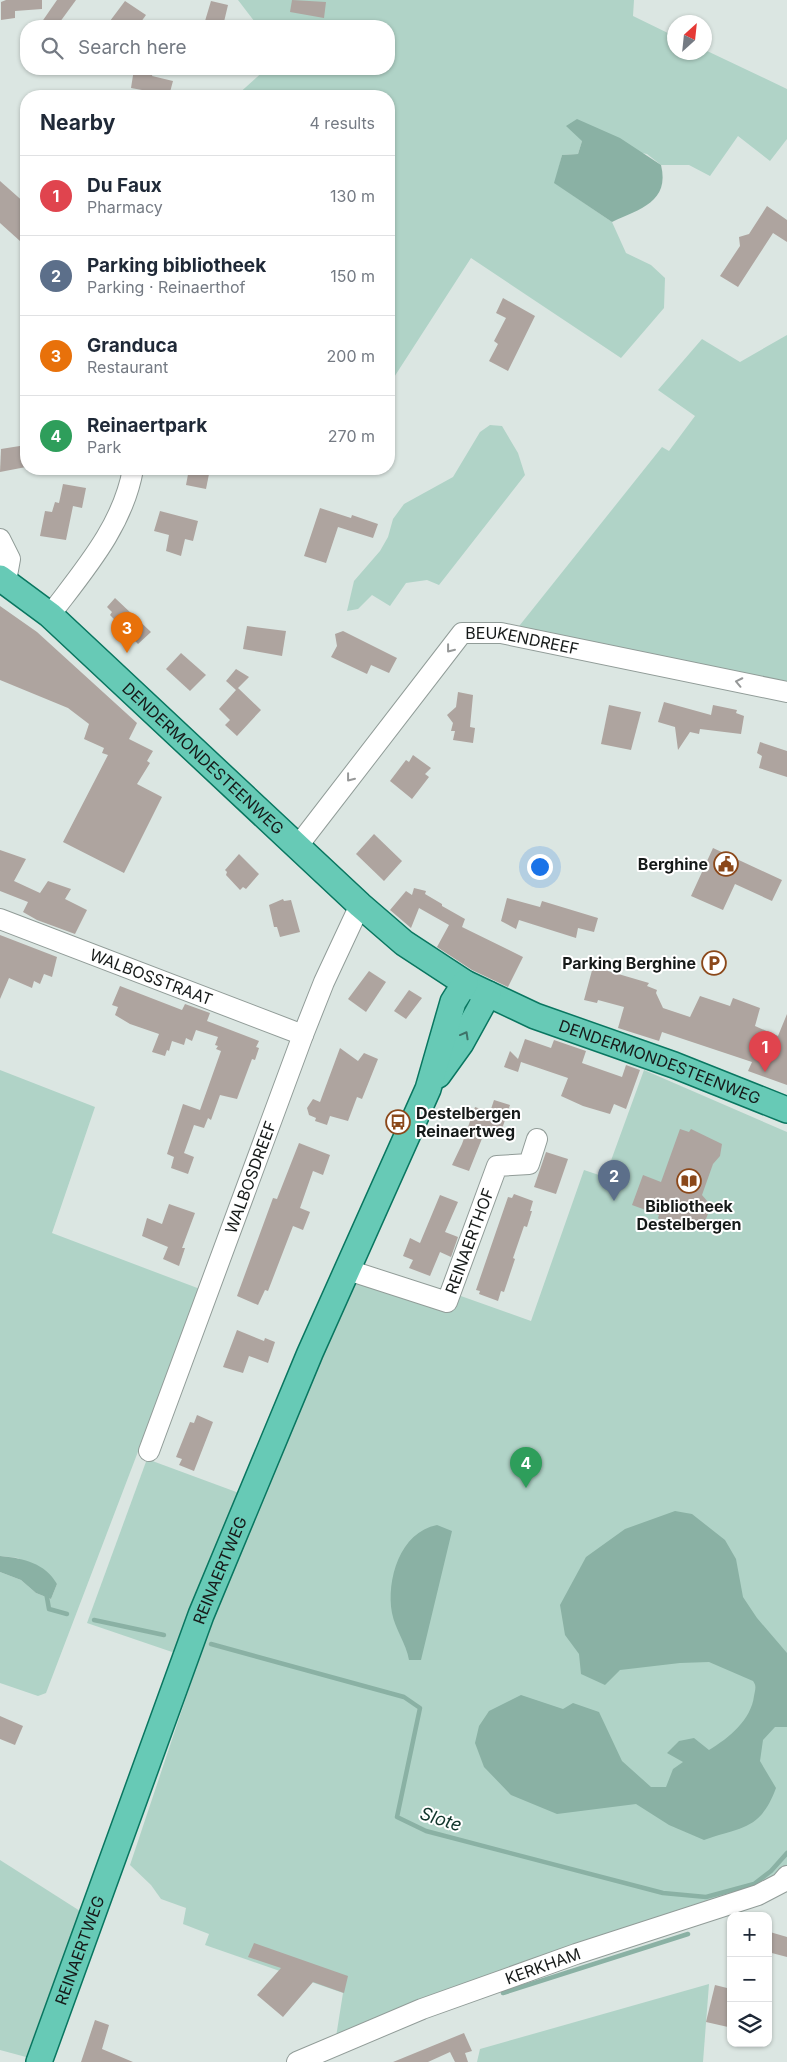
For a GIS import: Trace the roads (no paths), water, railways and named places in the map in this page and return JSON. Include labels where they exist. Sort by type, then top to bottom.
[{"type":"main road","name":"DENDERMONDESTEENWEG","points":[[3,579],[50,615],[360,905],[462,989],[506,1012],[531,1014],[674,1065],[787,1110]]},
{"type":"main road","name":"REINAERTWEG","points":[[39,2062],[202,1615],[310,1353],[428,1089],[448,1018],[462,989]]},
{"type":"main road","name":"REINAERTWEG","points":[[428,1089],[460,1043],[484,999]]},
{"type":"street","points":[[50,615],[101,548],[119,514],[131,475]]},
{"type":"street","points":[[0,539],[10,559],[3,579]]},
{"type":"street","name":"BEUKENDREEF","points":[[297,847],[462,633],[501,633],[787,692]]},
{"type":"street","name":"WALBOSDREEF","points":[[149,1451],[303,1035],[324,982],[360,905]]},
{"type":"street","name":"WALBOSSTRAAT","points":[[0,919],[303,1035]]},
{"type":"street","name":"REINAERTHOF","points":[[348,1270],[448,1302],[497,1166],[529,1164],[537,1139]]},
{"type":"street","name":"KERKHAM","points":[[297,2062],[422,2009],[576,1954],[728,1907],[785,1883]]},
{"type":"waterway","name":"Slote","points":[[46,1592],[49,1609],[67,1614]]},
{"type":"waterway","name":"Slote","points":[[94,1620],[164,1635]]},
{"type":"waterway","name":"Slote","points":[[211,1644],[404,1697],[420,1708],[397,1817],[426,1831],[663,1893],[706,1897],[754,1884],[771,1871],[787,1853]]},
{"type":"waterway","points":[[503,1993],[688,1934]]},
{"type":"place","name":"Granduca","points":[[127,653]]},
{"type":"place","name":"Berghine","points":[[726,864]]},
{"type":"place","name":"Parking Berghine","points":[[714,963]]},
{"type":"place","name":"Du Faux","points":[[765,1072]]},
{"type":"place","name":"Destelbergen Reinaertweg","points":[[398,1122]]},
{"type":"place","name":"Bibliotheek Destelbergen","points":[[689,1181]]},
{"type":"place","name":"Parking bibliotheek","points":[[614,1201]]},
{"type":"place","name":"Reinaertpark","points":[[526,1488]]}]
